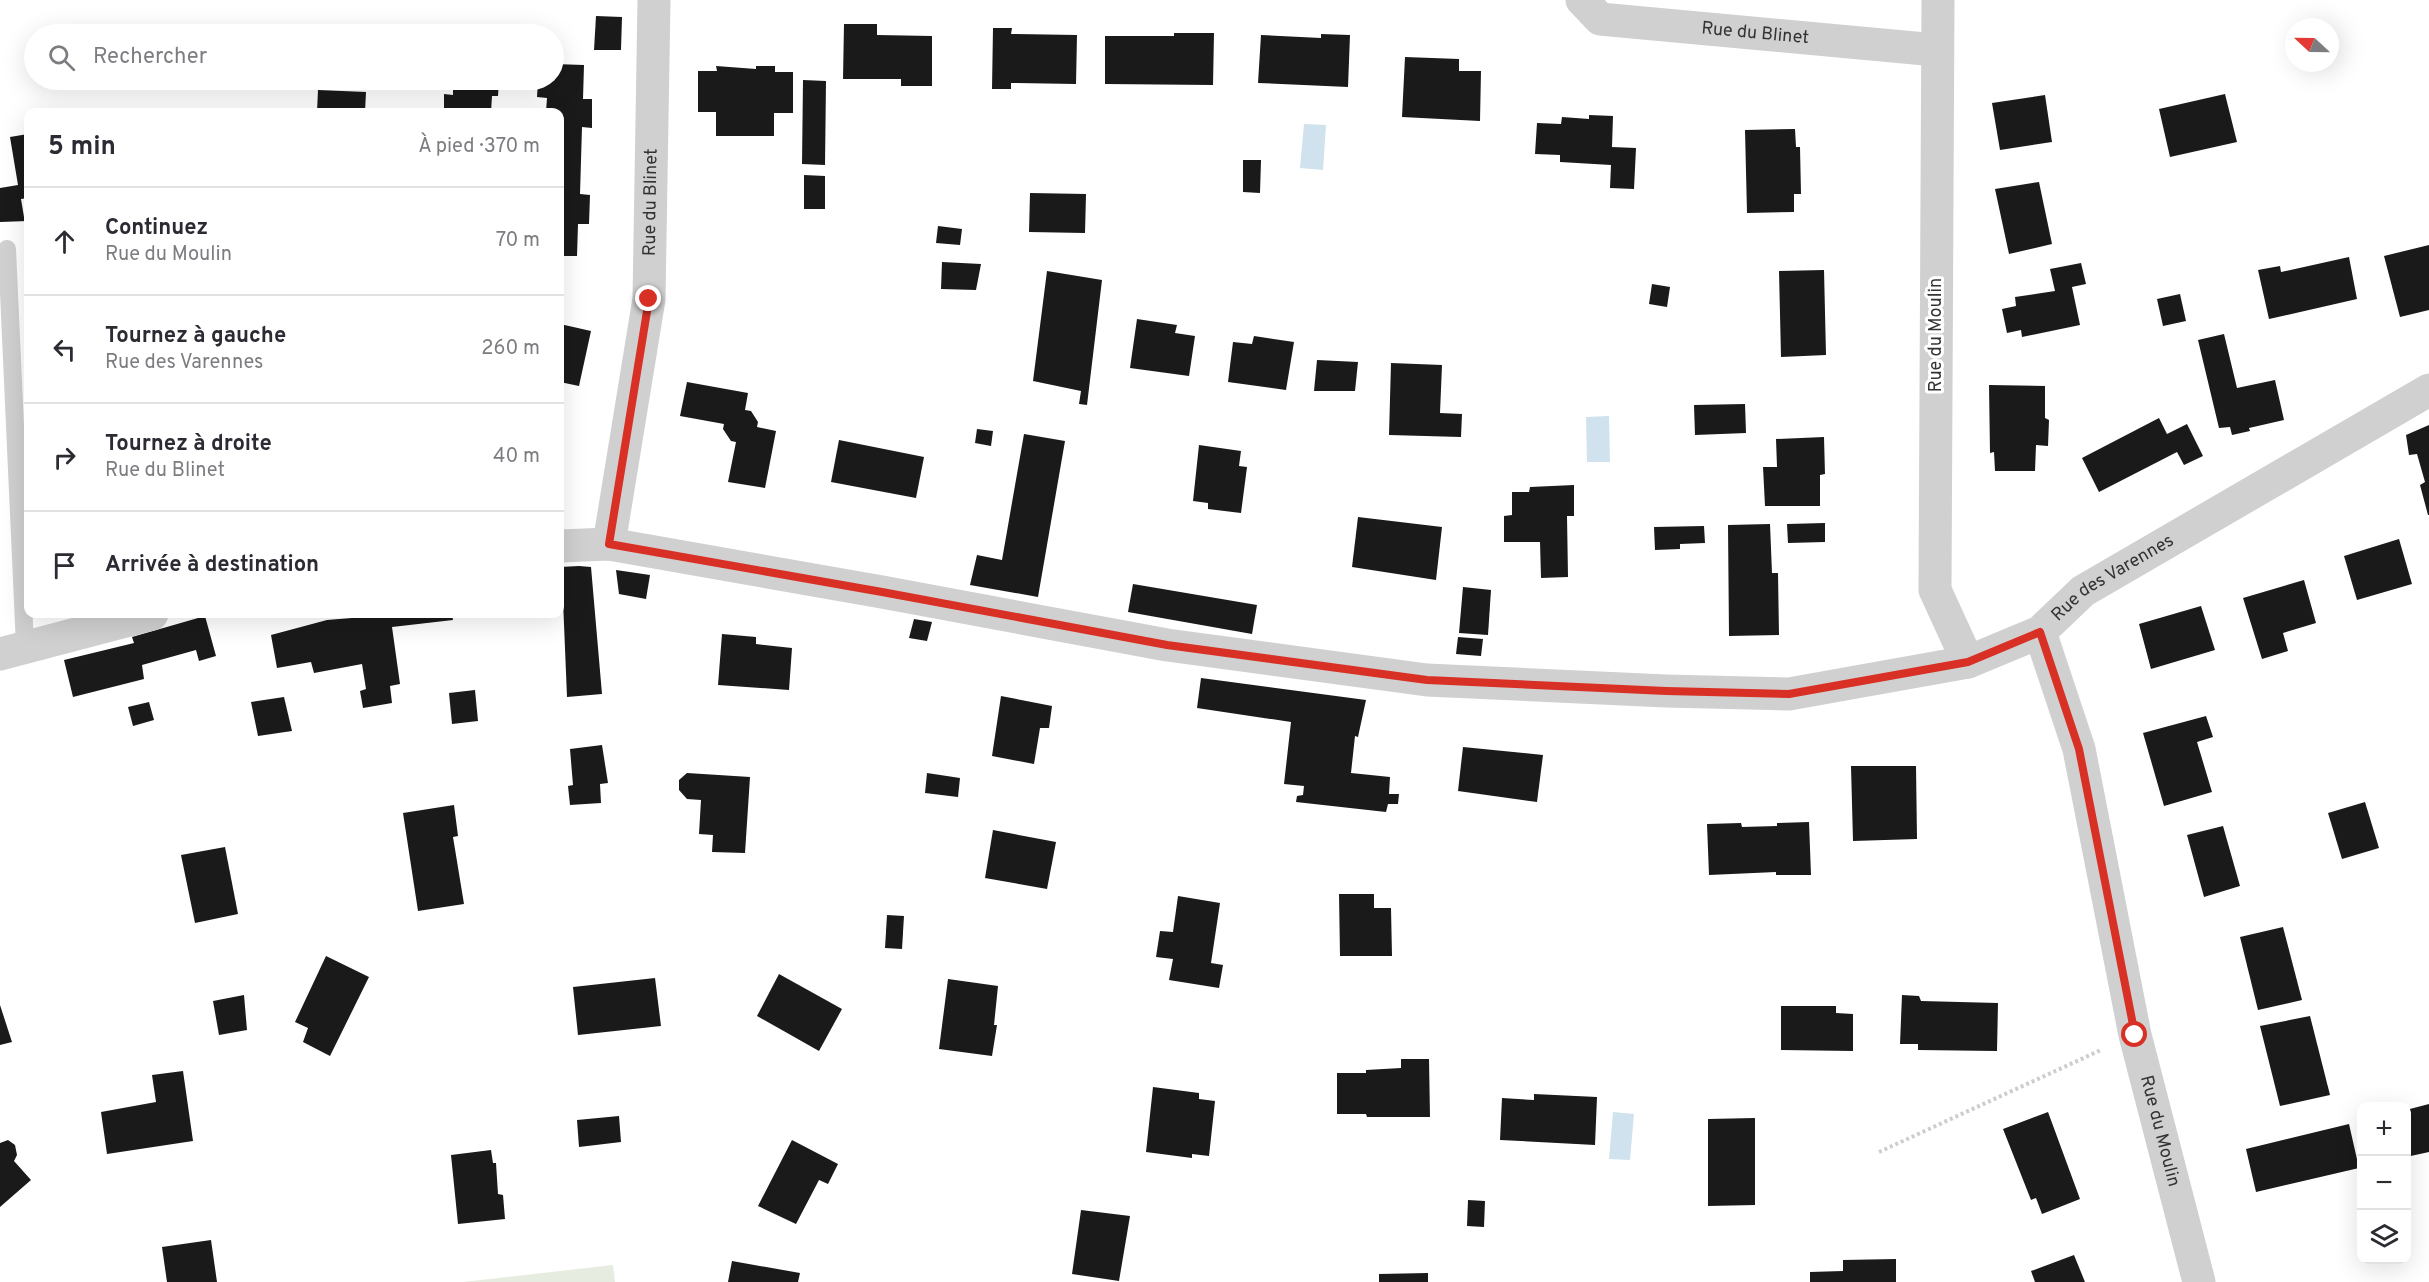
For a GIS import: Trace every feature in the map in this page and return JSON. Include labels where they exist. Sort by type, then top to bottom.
[{"type":"street","name":"Rue du Blinet","points":[[609,544],[649,299],[654,0]]},
{"type":"street","name":"Rue du Blinet","points":[[1582,0],[1600,19],[1936,50]]},
{"type":"street","name":"Rue du Moulin","points":[[1938,0],[1935,590],[1968,662]]},
{"type":"street","name":"Rue des Varennes","points":[[564,546],[609,544],[1167,645],[1427,680],[1789,694],[1968,662],[2040,632],[2083,591],[2429,390]]},
{"type":"street","points":[[13,650],[137,618]]},
{"type":"street","name":"Rue du Moulin","points":[[2040,632],[2079,749],[2135,1035],[2199,1282]]},
{"type":"lane","points":[[7,249],[13,650]]},
{"type":"path","points":[[1879,1152],[2135,1035]]},
{"type":"shaded area","points":[[613,1265],[615,1282],[463,1282]]},
{"type":"water","points":[[1304,124],[1326,125],[1323,170],[1300,168]]},
{"type":"water","points":[[1609,416],[1610,462],[1587,462],[1586,417]]},
{"type":"water","points":[[1613,1112],[1634,1114],[1630,1160],[1609,1159]]},
{"type":"building","points":[[596,16],[622,17],[621,50],[594,50]]},
{"type":"building","points":[[844,24],[877,24],[877,35],[932,36],[932,86],[901,86],[901,79],[843,79]]},
{"type":"building","points":[[993,28],[1012,28],[1011,34],[1077,35],[1076,84],[1011,83],[1011,89],[992,89]]},
{"type":"building","points":[[1174,33],[1214,33],[1213,85],[1105,84],[1105,36],[1174,36]]},
{"type":"building","points":[[1321,34],[1350,35],[1348,87],[1258,83],[1261,35],[1321,38]]},
{"type":"building","points":[[1405,57],[1459,59],[1459,71],[1481,71],[1480,121],[1402,117]]},
{"type":"building","points":[[564,64],[584,65],[583,99],[592,99],[592,128],[582,127],[580,194],[590,195],[589,224],[578,224],[577,256],[564,256],[564,108],[546,108],[547,98],[537,97],[537,90],[564,90]]},
{"type":"building","points":[[716,66],[756,69],[756,66],[775,66],[775,72],[793,72],[793,113],[774,113],[774,136],[716,136],[716,112],[698,112],[698,71],[717,71]]},
{"type":"building","points":[[803,80],[826,81],[825,165],[802,164]]},
{"type":"building","points":[[318,90],[366,92],[365,108],[317,108]]},
{"type":"building","points":[[453,90],[498,90],[498,96],[492,96],[491,108],[444,108],[444,94],[453,95]]},
{"type":"building","points":[[2225,94],[2237,142],[2170,157],[2159,109]]},
{"type":"building","points":[[2045,95],[2052,142],[2000,150],[1992,103]]},
{"type":"building","points":[[1589,115],[1613,116],[1612,147],[1636,148],[1634,189],[1610,188],[1611,165],[1560,162],[1560,155],[1535,154],[1537,123],[1561,124],[1562,117],[1589,119]]},
{"type":"building","points":[[1795,129],[1796,147],[1800,147],[1801,194],[1794,194],[1794,212],[1747,213],[1745,130]]},
{"type":"building","points":[[24,135],[24,199],[21,199],[24,221],[0,222],[0,188],[18,185],[10,137]]},
{"type":"building","points":[[1243,160],[1261,160],[1260,193],[1243,192]]},
{"type":"building","points":[[804,175],[825,176],[825,209],[804,209]]},
{"type":"building","points":[[2039,182],[2052,244],[2009,254],[1995,189]]},
{"type":"building","points":[[1030,193],[1086,194],[1085,233],[1029,232]]},
{"type":"building","points":[[938,226],[962,229],[960,245],[936,243]]},
{"type":"building","points":[[2429,245],[2429,310],[2400,317],[2384,256]]},
{"type":"building","points":[[2349,257],[2357,299],[2269,319],[2258,270],[2280,266],[2281,272]]},
{"type":"building","points":[[942,262],[981,264],[976,290],[941,289]]},
{"type":"building","points":[[2081,263],[2086,284],[2072,287],[2080,325],[2022,337],[2021,330],[2007,333],[2002,309],[2016,306],[2015,297],[2055,291],[2050,269]]},
{"type":"building","points":[[1824,270],[1826,355],[1781,357],[1779,271]]},
{"type":"building","points":[[1047,271],[1102,280],[1087,405],[1079,404],[1081,391],[1033,381]]},
{"type":"building","points":[[1652,284],[1670,287],[1667,307],[1649,304]]},
{"type":"building","points":[[2180,294],[2186,321],[2163,326],[2157,299]]},
{"type":"building","points":[[1137,319],[1177,325],[1175,333],[1195,336],[1189,376],[1130,368]]},
{"type":"building","points":[[564,325],[591,331],[579,386],[564,383]]},
{"type":"building","points":[[2224,334],[2237,388],[2275,380],[2284,420],[2249,428],[2250,431],[2232,435],[2230,427],[2219,428],[2198,340]]},
{"type":"building","points":[[1254,336],[1294,342],[1286,390],[1228,382],[1233,342],[1252,344]]},
{"type":"building","points":[[1317,360],[1358,362],[1355,391],[1314,391]]},
{"type":"building","points":[[1391,363],[1442,365],[1440,413],[1462,414],[1461,437],[1389,435]]},
{"type":"building","points":[[687,382],[748,393],[745,410],[751,411],[758,422],[757,427],[776,431],[765,488],[728,482],[736,442],[731,441],[723,429],[724,424],[680,416]]},
{"type":"building","points":[[1989,385],[2045,386],[2045,418],[2049,420],[2048,446],[2036,445],[2035,471],[1995,471],[1994,452],[1990,453]]},
{"type":"building","points":[[1745,404],[1746,433],[1695,435],[1694,405]]},
{"type":"building","points":[[2159,418],[2167,434],[2187,424],[2203,456],[2184,465],[2177,452],[2099,492],[2082,458]]},
{"type":"building","points":[[2429,425],[2428,515],[2420,485],[2425,482],[2417,454],[2409,455],[2406,435]]},
{"type":"building","points":[[977,429],[993,431],[991,446],[975,443]]},
{"type":"building","points":[[1024,434],[1065,441],[1038,597],[970,585],[977,555],[1002,560]]},
{"type":"building","points":[[1824,437],[1825,474],[1820,475],[1820,506],[1765,506],[1763,467],[1777,467],[1776,439]]},
{"type":"building","points":[[839,440],[924,457],[916,498],[831,482]]},
{"type":"building","points":[[1199,445],[1241,451],[1239,466],[1247,467],[1241,513],[1208,509],[1208,503],[1193,501]]},
{"type":"building","points":[[1574,485],[1574,516],[1567,516],[1568,577],[1541,578],[1540,542],[1504,542],[1504,516],[1512,515],[1512,492],[1529,492],[1530,487]]},
{"type":"building","points":[[1358,517],[1442,527],[1436,580],[1352,567]]},
{"type":"building","points":[[1825,523],[1825,542],[1788,543],[1787,524]]},
{"type":"building","points":[[1770,524],[1772,573],[1778,573],[1779,635],[1729,636],[1728,525]]},
{"type":"building","points":[[1704,526],[1705,543],[1680,544],[1680,549],[1655,550],[1654,527]]},
{"type":"building","points":[[2399,539],[2412,584],[2357,600],[2344,556]]},
{"type":"building","points":[[564,567],[591,567],[602,694],[567,697]]},
{"type":"building","points":[[616,570],[650,575],[646,599],[619,594]]},
{"type":"building","points":[[2304,580],[2316,623],[2283,633],[2288,651],[2262,659],[2243,598]]},
{"type":"building","points":[[1133,584],[1257,605],[1252,634],[1128,612]]},
{"type":"building","points":[[1463,587],[1491,590],[1488,635],[1459,633]]},
{"type":"building","points":[[2201,606],[2215,650],[2151,669],[2139,624]]},
{"type":"building","points":[[198,618],[206,618],[216,656],[199,661],[196,650],[142,665],[144,679],[73,697],[64,660],[134,643],[132,637]]},
{"type":"building","points":[[453,618],[453,620],[392,627],[400,684],[390,686],[392,703],[363,708],[360,691],[366,689],[362,664],[314,673],[311,662],[277,668],[271,635],[327,620]]},
{"type":"building","points":[[914,619],[932,622],[927,641],[909,638]]},
{"type":"building","points":[[722,634],[756,637],[756,644],[792,648],[789,690],[718,685]]},
{"type":"building","points":[[1458,637],[1483,639],[1481,656],[1456,654]]},
{"type":"building","points":[[1201,678],[1366,700],[1358,737],[1355,736],[1351,773],[1390,777],[1389,794],[1399,794],[1398,804],[1388,804],[1386,812],[1296,802],[1297,796],[1303,795],[1304,786],[1284,784],[1291,722],[1197,708]]},
{"type":"building","points":[[475,690],[478,721],[452,724],[449,693]]},
{"type":"building","points":[[1001,696],[1052,706],[1049,728],[1040,728],[1034,764],[992,756]]},
{"type":"building","points":[[284,697],[292,731],[258,736],[251,702]]},
{"type":"building","points":[[149,702],[154,720],[133,726],[128,707]]},
{"type":"building","points":[[2206,716],[2213,737],[2197,742],[2212,792],[2164,806],[2143,733]]},
{"type":"building","points":[[602,745],[608,783],[600,784],[601,803],[570,805],[568,786],[573,785],[570,749]]},
{"type":"building","points":[[1463,747],[1543,755],[1537,802],[1458,791]]},
{"type":"building","points":[[1851,766],[1916,766],[1917,839],[1853,841]]},
{"type":"building","points":[[687,773],[750,777],[745,853],[712,852],[713,835],[699,834],[701,800],[687,799],[679,790],[679,780]]},
{"type":"building","points":[[927,773],[960,778],[958,797],[925,793]]},
{"type":"building","points":[[2365,802],[2379,848],[2342,859],[2328,813]]},
{"type":"building","points":[[454,805],[458,836],[453,837],[464,904],[418,911],[403,813]]},
{"type":"building","points":[[1809,822],[1811,875],[1776,875],[1776,872],[1709,875],[1707,824],[1741,823],[1742,827]]},
{"type":"building","points":[[2223,826],[2240,886],[2204,897],[2187,835]]},
{"type":"building","points":[[993,830],[1056,842],[1047,889],[985,878]]},
{"type":"building","points":[[225,847],[238,914],[195,923],[181,855]]},
{"type":"building","points":[[1339,894],[1374,894],[1374,908],[1391,908],[1392,956],[1340,956]]},
{"type":"building","points":[[1178,896],[1220,903],[1211,963],[1223,965],[1219,988],[1169,980],[1173,959],[1156,957],[1160,931],[1173,932]]},
{"type":"building","points":[[887,915],[904,916],[902,949],[885,948]]},
{"type":"building","points":[[2283,927],[2302,1000],[2258,1010],[2240,937]]},
{"type":"building","points":[[326,956],[369,977],[330,1056],[303,1042],[308,1028],[295,1022]]},
{"type":"building","points":[[779,974],[842,1009],[819,1051],[757,1016]]},
{"type":"building","points":[[655,978],[661,1026],[578,1035],[573,987]]},
{"type":"building","points":[[948,979],[998,986],[994,1025],[997,1025],[992,1056],[939,1049]]},
{"type":"building","points":[[244,995],[247,1030],[219,1035],[213,1001]]},
{"type":"building","points":[[1902,995],[1919,996],[1921,1001],[1998,1003],[1997,1051],[1918,1050],[1918,1044],[1900,1044]]},
{"type":"building","points":[[0,1005],[12,1042],[0,1045]]},
{"type":"building","points":[[1781,1006],[1836,1006],[1836,1013],[1853,1014],[1853,1051],[1781,1050]]},
{"type":"building","points":[[2310,1016],[2330,1095],[2280,1106],[2260,1026]]},
{"type":"building","points":[[1401,1059],[1429,1059],[1430,1117],[1367,1117],[1366,1114],[1337,1114],[1337,1073],[1366,1073],[1366,1070],[1401,1068]]},
{"type":"building","points":[[183,1071],[193,1141],[107,1154],[101,1112],[156,1102],[152,1075]]},
{"type":"building","points":[[1153,1087],[1199,1093],[1199,1099],[1215,1101],[1209,1156],[1192,1154],[1192,1158],[1146,1152]]},
{"type":"building","points":[[1534,1094],[1597,1097],[1595,1145],[1500,1140],[1502,1098],[1534,1100]]},
{"type":"building","points":[[2429,1104],[2429,1152],[2411,1156],[2411,1109]]},
{"type":"building","points":[[2048,1112],[2080,1199],[2042,1214],[2036,1198],[2031,1200],[2003,1129]]},
{"type":"building","points":[[619,1116],[621,1142],[579,1147],[577,1120]]},
{"type":"building","points":[[1755,1118],[1755,1205],[1708,1206],[1708,1119]]},
{"type":"building","points":[[2349,1124],[2357,1168],[2256,1192],[2246,1149]]},
{"type":"building","points":[[8,1140],[15,1145],[17,1155],[14,1161],[31,1180],[0,1207],[0,1143]]},
{"type":"building","points":[[792,1140],[838,1164],[828,1184],[819,1180],[796,1224],[758,1206]]},
{"type":"building","points":[[491,1150],[493,1163],[496,1163],[498,1194],[503,1195],[505,1219],[458,1224],[451,1155]]},
{"type":"building","points":[[1468,1200],[1485,1201],[1484,1227],[1467,1226]]},
{"type":"building","points":[[1081,1210],[1130,1216],[1119,1281],[1072,1274]]},
{"type":"building","points":[[211,1240],[217,1282],[167,1282],[162,1247]]},
{"type":"building","points":[[2074,1255],[2085,1282],[2035,1282],[2031,1271]]},
{"type":"building","points":[[1896,1259],[1896,1282],[1810,1282],[1810,1272],[1843,1271],[1843,1260]]},
{"type":"building","points":[[732,1261],[800,1273],[798,1282],[728,1282]]},
{"type":"building","points":[[1428,1273],[1428,1282],[1379,1282],[1379,1274]]},
{"type":"route","points":[[649,299],[609,544],[1167,645],[1427,680],[1789,694],[1968,662],[2040,632],[2079,749],[2135,1035]]}]
